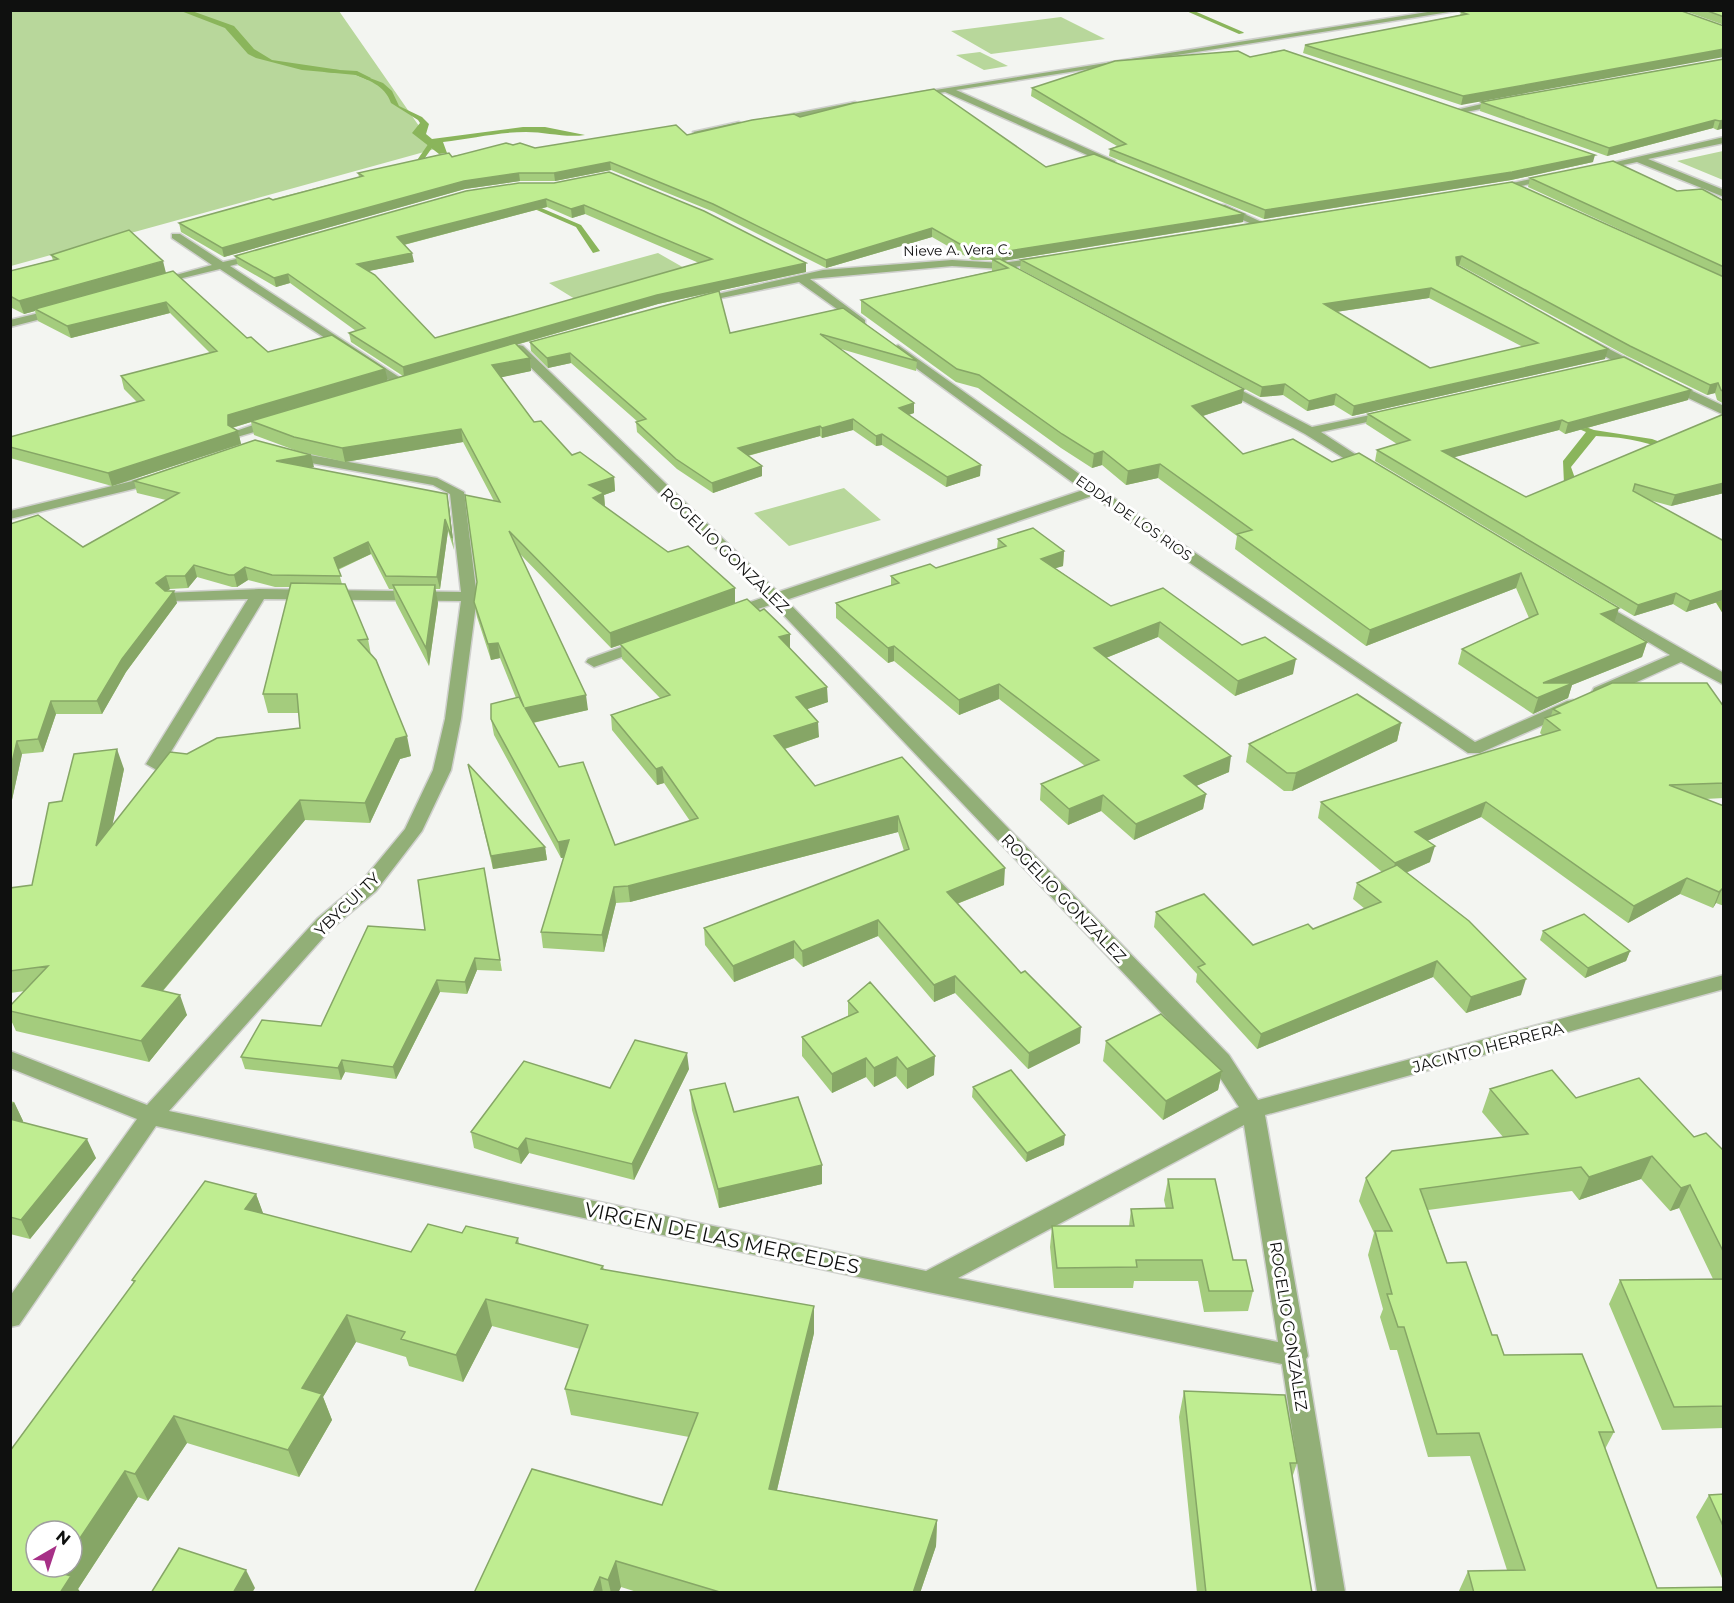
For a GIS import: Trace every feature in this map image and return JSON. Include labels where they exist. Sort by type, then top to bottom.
[{"type":"street","points":[[899,97],[1458,10]]},
{"type":"street","points":[[1251,41],[1272,48]]},
{"type":"street","points":[[946,89],[1122,167]]},
{"type":"street","points":[[1461,110],[1518,99]]},
{"type":"street","points":[[757,122],[863,103]]},
{"type":"street","points":[[1449,106],[1483,117]]},
{"type":"street","points":[[698,132],[745,124]]},
{"type":"street","points":[[1487,189],[1724,140]]},
{"type":"street","points":[[1592,157],[1613,164]]},
{"type":"street","points":[[1638,159],[1724,194]]},
{"type":"street","points":[[1511,185],[1532,195]]},
{"type":"street","points":[[1208,202],[1269,224],[1241,229]]},
{"type":"street","points":[[176,236],[402,383]]},
{"type":"street","points":[[144,287],[267,253]]},
{"type":"street","name":"Nieve A. Vera C.","points":[[680,304],[823,273],[952,263],[1002,266],[1059,257]]},
{"type":"street","points":[[802,263],[823,273]]},
{"type":"street","points":[[1002,266],[1021,277]]},
{"type":"street","name":"EDDA DE LOS RIOS","points":[[801,278],[1094,490],[1474,749],[1681,656]]},
{"type":"street","points":[[10,324],[77,306]]},
{"type":"street","points":[[1572,333],[1724,411]]},
{"type":"street","name":"ROGELIO GONZALEZ","points":[[519,349],[774,597],[1221,1061],[1253,1110],[1295,1356],[1331,1593]]},
{"type":"street","points":[[1600,366],[1623,361]]},
{"type":"street","points":[[1215,380],[1310,431],[1380,474]]},
{"type":"street","points":[[1310,431],[1403,411]]},
{"type":"street","name":"YBYCUI TY","points":[[10,1317],[151,1116],[324,924],[369,886],[413,831],[442,770],[453,719],[469,597],[457,492],[437,482],[264,448],[237,433],[292,416]]},
{"type":"street","points":[[10,515],[133,487],[170,475]]},
{"type":"street","points":[[718,618],[774,597],[1094,490]]},
{"type":"street","points":[[170,596],[259,594],[469,597]]},
{"type":"street","points":[[155,764],[259,594]]},
{"type":"street","points":[[1581,595],[1724,680]]},
{"type":"street","points":[[594,663],[661,638]]},
{"type":"street","name":"JACINTO HERRERA","points":[[928,1282],[1253,1110],[1724,982]]},
{"type":"street","name":"VIRGEN DE LAS MERCEDES","points":[[10,1059],[151,1116],[928,1282],[1295,1356]]},
{"type":"shaded area","points":[[11,11],[339,11],[435,149],[11,266]]},
{"type":"shaded area","points":[[181,11],[192,11],[234,26],[254,49],[272,60],[340,70],[336,73],[302,70],[256,58],[248,54],[225,28]]},
{"type":"shaded area","points":[[1061,17],[1105,39],[991,54],[951,31]]},
{"type":"shaded area","points":[[980,52],[1008,66],[984,70],[956,55]]},
{"type":"shaded area","points":[[354,72],[383,83],[392,91],[399,106],[422,117],[429,124],[426,134],[432,139],[523,127],[545,127],[585,135],[526,132],[495,134],[443,142],[447,153],[439,154],[412,133],[420,123],[418,120],[391,103],[380,87],[351,73]]},
{"type":"shaded area","points":[[1723,151],[1723,180],[1677,161]]},
{"type":"shaded area","points":[[658,253],[693,273],[583,304],[549,283]]},
{"type":"shaded area","points":[[1509,399],[1594,430],[1652,439],[1690,453],[1683,455],[1641,442],[1596,436],[1571,467],[1577,484],[1713,583],[1723,601],[1723,614],[1705,585],[1564,484],[1563,461],[1586,432]]},
{"type":"shaded area","points":[[844,488],[881,520],[789,546],[754,513]]},
{"type":"building","points":[[1470,10],[1679,10],[1724,26],[1724,49],[1463,96],[1305,45],[1467,14],[1461,12]]},
{"type":"building","points":[[1705,10],[1724,10],[1724,17]]},
{"type":"building","points":[[1284,50],[1595,155],[1512,172],[1265,210],[1110,149],[1126,144],[1032,88],[1115,61],[1238,51],[1250,57]]},
{"type":"building","points":[[1724,59],[1724,120],[1715,120],[1609,148],[1481,102]]},
{"type":"building","points":[[934,89],[1046,167],[1094,154],[1244,214],[1002,252],[972,251],[932,228],[826,260],[713,204],[610,162],[554,173],[519,173],[464,181],[222,248],[179,223],[269,198],[273,200],[363,176],[358,173],[449,153],[452,157],[506,143],[513,145],[520,143],[535,148],[676,125],[687,135],[752,120],[794,114],[800,117],[854,103]]},
{"type":"building","points":[[1613,161],[1677,191],[1702,189],[1724,201],[1724,267],[1530,178]]},
{"type":"building","points":[[609,172],[704,211],[806,263],[657,295],[403,367],[349,333],[365,328],[288,274],[274,278],[235,256],[466,191],[519,183],[554,183]],"holes":[[[546,199],[571,209],[584,205],[712,259],[435,338],[375,275],[357,264],[412,253],[397,237]]]},
{"type":"building","points":[[1512,182],[1724,277],[1724,392],[1718,383],[1710,385],[1630,346],[1462,256],[1456,257],[1457,265],[1608,349],[1354,406],[1336,394],[1309,401],[1285,384],[1262,387],[1021,260]],"holes":[[[1431,288],[1538,343],[1430,368],[1324,304]]]},
{"type":"building","points":[[129,230],[163,261],[19,301],[10,296],[10,271],[58,259],[51,255]]},
{"type":"building","points":[[992,259],[1000,259],[1244,389],[1192,406],[1243,454],[1293,439],[1332,462],[1359,453],[1619,608],[1601,614],[1647,642],[1543,683],[1573,683],[1537,698],[1462,649],[1538,614],[1521,573],[1370,630],[1237,534],[1252,530],[1160,464],[1128,471],[1103,451],[1094,454],[979,375],[957,369],[861,300],[1008,268]]},
{"type":"building","points":[[173,271],[247,338],[251,337],[268,352],[332,335],[385,369],[228,415],[228,425],[238,431],[108,473],[10,447],[10,437],[144,400],[121,376],[217,351],[166,302],[67,326],[35,309]]},
{"type":"building","points":[[719,291],[730,333],[843,308],[917,361],[820,334],[914,403],[899,408],[981,465],[947,477],[882,434],[876,436],[853,419],[738,448],[762,466],[712,483],[676,459],[636,422],[646,419],[570,353],[547,358],[530,342]]},
{"type":"building","points":[[515,343],[530,358],[492,365],[534,422],[541,421],[572,455],[580,452],[614,477],[589,485],[604,493],[593,498],[668,552],[688,546],[735,588],[610,633],[509,531],[586,695],[525,708],[559,767],[583,762],[615,845],[698,818],[662,767],[656,769],[611,715],[670,695],[620,644],[747,599],[760,611],[764,609],[790,634],[779,637],[827,687],[796,697],[818,722],[774,736],[815,786],[902,757],[1005,868],[947,892],[1021,973],[1025,971],[1081,1027],[1029,1053],[955,976],[934,985],[878,920],[802,951],[794,941],[733,966],[704,928],[909,849],[898,816],[628,886],[614,887],[602,935],[541,932],[569,840],[558,842],[491,719],[491,704],[519,697],[524,707],[498,643],[488,644],[474,602],[477,582],[465,495],[500,502],[461,429],[342,448],[294,437],[251,421]]},
{"type":"building","points":[[1624,357],[1691,390],[1568,423],[1562,420],[1442,451],[1526,497],[1724,414],[1724,483],[1675,495],[1635,484],[1633,491],[1724,541],[1724,590],[1690,601],[1676,593],[1638,605],[1377,450],[1410,440],[1368,414]]},
{"type":"building","points":[[255,440],[311,455],[276,461],[447,494],[452,538],[445,519],[437,577],[386,576],[368,542],[334,558],[341,576],[272,575],[245,567],[234,575],[229,575],[194,565],[185,576],[166,576],[156,583],[165,591],[174,591],[122,659],[97,701],[51,701],[38,739],[17,741],[10,771],[10,524],[38,515],[83,547],[179,493],[134,481]]},
{"type":"building","points":[[1033,528],[1064,551],[1041,559],[1111,606],[1163,588],[1242,645],[1265,637],[1296,659],[1238,681],[1160,622],[1094,648],[1231,756],[1184,776],[1206,794],[1136,824],[1103,795],[1069,809],[1041,784],[1099,760],[999,684],[959,700],[894,646],[888,648],[836,603],[899,583],[891,576],[930,564],[936,568],[1006,546],[998,539]]},
{"type":"building","points":[[291,583],[345,584],[368,639],[358,640],[376,660],[407,736],[396,739],[365,803],[300,800],[142,986],[180,995],[141,1041],[10,1011],[10,1006],[48,966],[10,971],[10,888],[32,885],[49,803],[62,801],[74,754],[117,749],[96,846],[170,752],[187,754],[217,738],[300,728],[297,694],[263,694]]},
{"type":"building","points":[[393,585],[435,585],[426,648]]},
{"type":"building","points":[[1612,683],[1707,683],[1724,707],[1724,783],[1669,785],[1724,806],[1724,887],[1719,892],[1687,878],[1634,906],[1486,802],[1415,832],[1435,846],[1395,863],[1321,802],[1560,730],[1545,718],[1560,713],[1553,709]]},
{"type":"building","points":[[1357,694],[1401,723],[1296,773],[1287,773],[1249,744]]},
{"type":"building","points":[[468,764],[545,847],[491,856]]},
{"type":"building","points":[[1397,865],[1469,921],[1526,979],[1471,997],[1437,961],[1261,1034],[1198,967],[1205,964],[1156,912],[1204,894],[1253,945],[1308,924],[1313,929],[1381,902],[1357,883]]},
{"type":"building","points":[[484,868],[500,960],[475,958],[465,982],[437,980],[393,1067],[342,1060],[338,1068],[241,1057],[262,1020],[321,1026],[368,926],[425,930],[418,880]]},
{"type":"building","points":[[1584,914],[1630,951],[1588,968],[1543,931]]},
{"type":"building","points":[[870,982],[935,1056],[907,1069],[897,1057],[874,1068],[866,1058],[832,1074],[802,1037],[858,1012],[848,1001]]},
{"type":"building","points":[[1161,1014],[1222,1071],[1166,1101],[1106,1041]]},
{"type":"building","points":[[635,1040],[687,1053],[632,1164],[526,1138],[518,1149],[471,1132],[524,1061],[610,1088]]},
{"type":"building","points":[[1011,1070],[1065,1135],[1027,1153],[973,1087]]},
{"type":"building","points":[[1552,1070],[1576,1098],[1639,1078],[1694,1137],[1706,1133],[1724,1151],[1724,1253],[1690,1185],[1681,1188],[1652,1156],[1589,1177],[1581,1167],[1420,1189],[1447,1263],[1466,1262],[1492,1335],[1497,1335],[1504,1355],[1582,1354],[1614,1432],[1599,1432],[1657,1588],[1724,1587],[1724,1593],[1474,1593],[1468,1571],[1525,1570],[1479,1433],[1437,1434],[1404,1327],[1398,1327],[1387,1294],[1392,1294],[1375,1231],[1392,1231],[1366,1178],[1392,1151],[1528,1134],[1490,1089]]},
{"type":"building","points":[[725,1083],[734,1112],[798,1097],[822,1165],[718,1189],[690,1090]]},
{"type":"building","points":[[10,1119],[87,1139],[21,1220],[10,1217]]},
{"type":"building","points":[[1168,1179],[1215,1179],[1233,1260],[1246,1260],[1253,1291],[1209,1291],[1202,1260],[1136,1260],[1137,1267],[1057,1268],[1052,1226],[1134,1226],[1131,1209],[1173,1208]]},
{"type":"building","points":[[205,1181],[256,1194],[245,1209],[411,1252],[428,1224],[462,1233],[466,1226],[518,1238],[516,1243],[603,1266],[601,1269],[814,1306],[769,1489],[937,1520],[913,1593],[723,1593],[616,1561],[608,1580],[600,1577],[593,1593],[474,1593],[532,1469],[662,1505],[698,1413],[565,1389],[588,1325],[486,1299],[456,1355],[401,1339],[405,1332],[347,1315],[302,1388],[322,1394],[288,1450],[174,1416],[135,1474],[125,1471],[84,1532],[84,1519],[24,1519],[24,1579],[69,1579],[60,1593],[10,1593],[10,1451],[135,1281],[132,1280]]},
{"type":"building","points":[[1724,1279],[1724,1406],[1674,1407],[1620,1280]]},
{"type":"building","points":[[1184,1391],[1285,1395],[1297,1463],[1290,1463],[1312,1593],[1206,1593]]},
{"type":"building","points":[[1724,1494],[1724,1528],[1709,1495]]},
{"type":"building","points":[[179,1548],[246,1570],[233,1593],[151,1593]]},
{"type":"waterway","points":[[1186,10],[1241,33]]},
{"type":"waterway","points":[[324,70],[357,73],[368,78]]},
{"type":"waterway","points":[[421,169],[416,166],[433,142],[424,138]]},
{"type":"waterway","points":[[525,203],[579,226],[596,251]]}]
